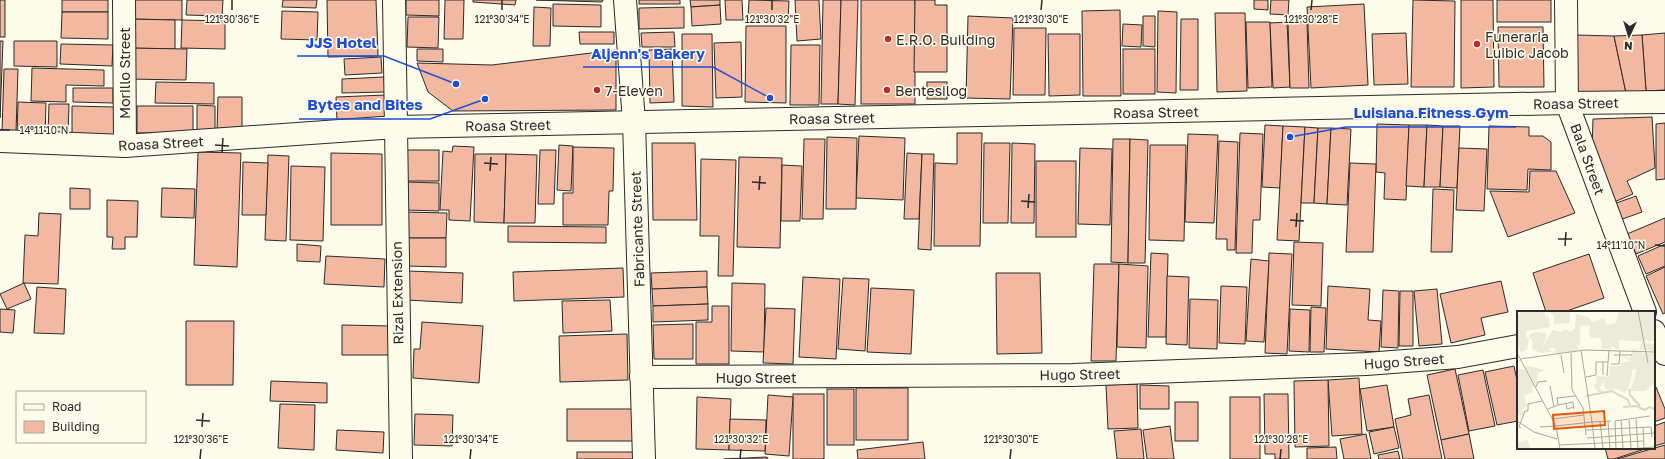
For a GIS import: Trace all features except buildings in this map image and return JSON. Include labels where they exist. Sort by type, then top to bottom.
[{"type":"street","name":"Morillo Street","points":[[124,0],[125,146]]},
{"type":"street","name":"Rizal Extension","points":[[394,0],[401,459]]},
{"type":"street","name":"Fabricante Street","points":[[625,0],[634,122],[644,459]]},
{"type":"street","name":"Bala Street","points":[[1566,0],[1567,103],[1642,311]]},
{"type":"street","name":"Roasa Street","points":[[0,141],[125,146],[396,127],[1665,102]]},
{"type":"street","points":[[1655,333],[1665,354]]},
{"type":"street","name":"Hugo Street","points":[[641,377],[1074,375],[1366,364],[1458,357],[1517,346]]},
{"type":"place","name":"E.R.O. Building","points":[[888,39]]},
{"type":"place","name":"Funeraria Luibic Jacob","points":[[1477,44]]},
{"type":"place","name":"JJS Hotel","points":[[456,84]]},
{"type":"place","name":"7-Eleven","points":[[597,90]]},
{"type":"place","name":"Bentesilog","points":[[887,90]]},
{"type":"place","name":"Aljenn's Bakery","points":[[770,98]]},
{"type":"place","name":"Bytes and Bites","points":[[485,99]]},
{"type":"place","name":"Luisiana Fitness Gym","points":[[1290,137]]}]
